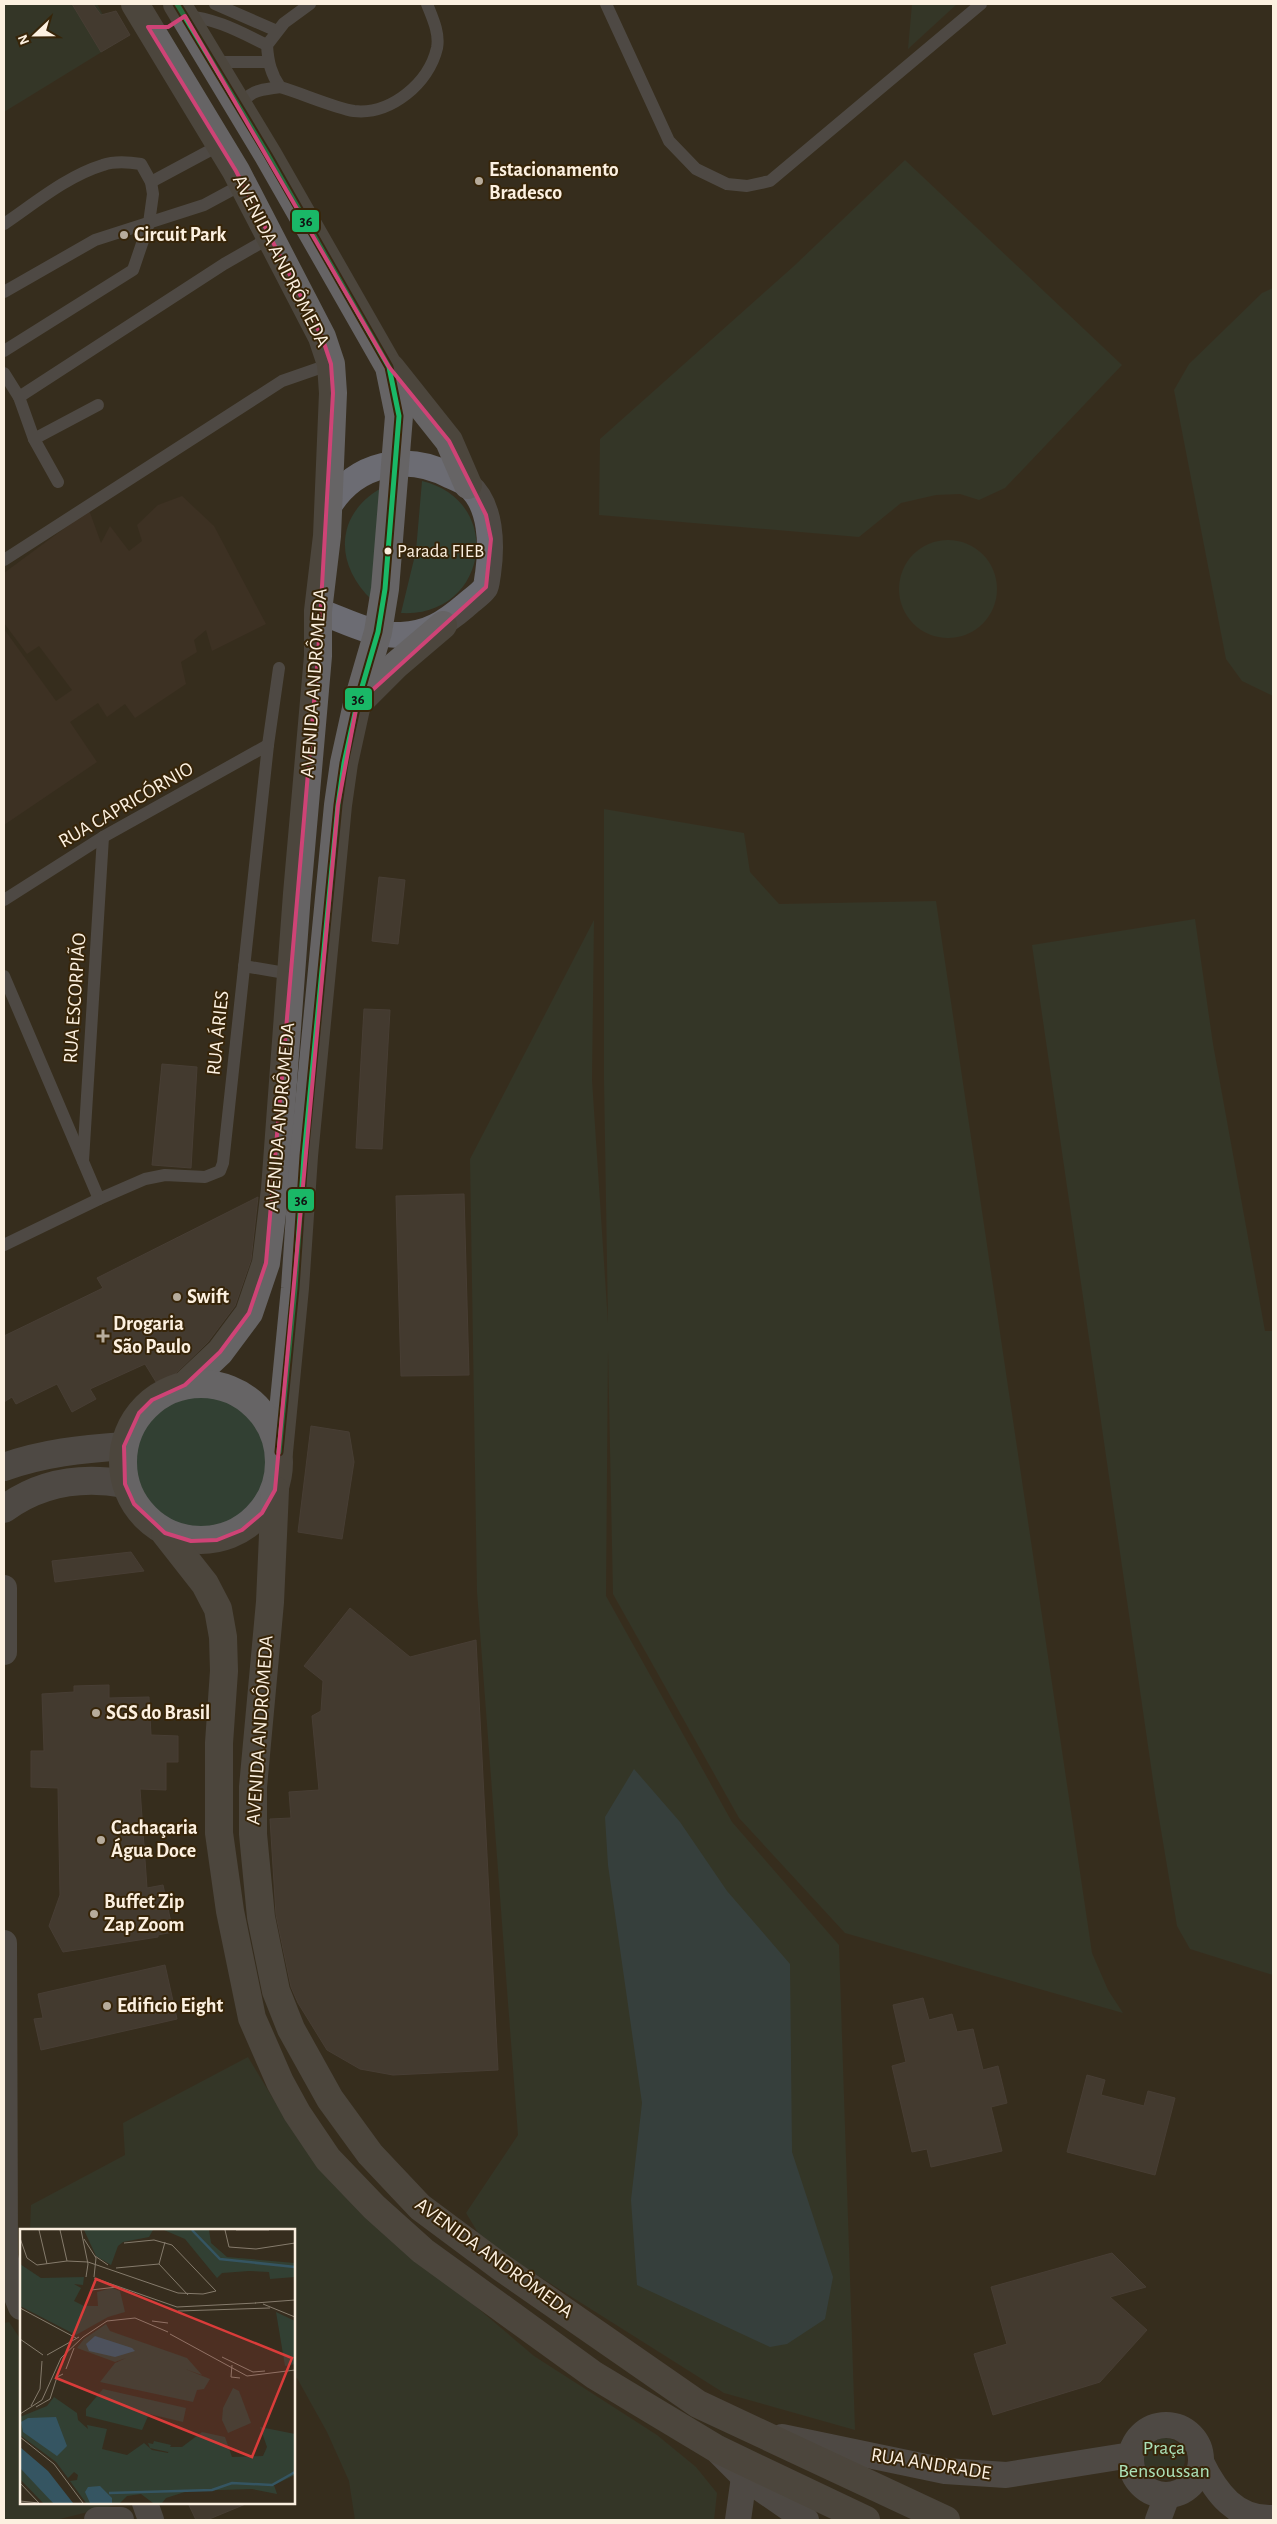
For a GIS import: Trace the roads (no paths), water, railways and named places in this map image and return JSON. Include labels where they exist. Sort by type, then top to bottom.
[{"type":"main road","name":"AVENIDA ANDRÔMEDA","points":[[135,4],[243,184],[322,337],[331,364],[329,506],[318,611],[318,656],[275,1189],[266,1263],[250,1313],[220,1352],[185,1385]]},
{"type":"main road","name":"AVENIDA ANDRÔMEDA","points":[[181,10],[214,62],[389,367],[399,416],[385,590],[378,632],[357,704],[344,763],[338,805],[304,1156],[295,1288],[279,1452]]},
{"type":"main road","points":[[148,27],[168,26],[181,10]]},
{"type":"main road","points":[[176,75],[185,65],[194,62],[214,62]]},
{"type":"main road","points":[[389,367],[449,441],[468,485]]},
{"type":"main road","points":[[357,704],[390,670],[443,625]]},
{"type":"main road","points":[[208,1384],[230,1389],[250,1400],[266,1417],[279,1452],[276,1490],[262,1513],[242,1530],[217,1540],[191,1541],[165,1533],[148,1520],[134,1504],[125,1484],[124,1446],[130,1428],[139,1413],[152,1400],[168,1390],[185,1385],[208,1384]]},
{"type":"main road","name":"AVENIDA ANDRÔMEDA","points":[[276,1490],[270,1602],[253,1788],[253,1834],[261,1917],[276,1991],[291,2029],[330,2099],[370,2154],[420,2207],[502,2268],[698,2404],[946,2520]]},
{"type":"main road","name":"AVENIDA ANDRÔMEDA","points":[[165,1533],[205,1584],[218,1609],[223,1637],[224,1671],[219,1743],[219,1832],[230,1911],[252,2018],[280,2082],[297,2113],[328,2159],[374,2207],[423,2251],[594,2375],[717,2449],[749,2462],[866,2520]]},
{"type":"street","points":[[318,611],[378,632],[400,635],[422,632],[443,625],[486,587],[491,539],[486,515],[468,485],[435,467],[396,463],[355,477],[340,489],[329,506]]},
{"type":"street","points":[[4,1467],[28,1458],[66,1450],[124,1446]]},
{"type":"street","points":[[4,1509],[23,1496],[52,1484],[102,1480],[125,1484]]},
{"type":"street","points":[[4,1588],[4,1652]]},
{"type":"street","points":[[4,1943],[5,2256],[11,2282],[20,2304]]},
{"type":"street","points":[[1170,2424],[1182,2428],[1192,2435],[1198,2446],[1201,2462],[1199,2474],[1192,2485],[1182,2492],[1167,2496],[1149,2491],[1141,2484],[1133,2471],[1131,2455],[1140,2435],[1149,2429],[1170,2424]]},
{"type":"street","name":"RUA ANDRADE","points":[[761,2432],[946,2471],[1006,2476],[1131,2455]]},
{"type":"street","points":[[717,2449],[744,2477],[806,2520]]},
{"type":"street","points":[[1201,2462],[1222,2497],[1242,2513],[1273,2518]]},
{"type":"street","points":[[738,2520],[744,2477]]},
{"type":"street","points":[[1158,2520],[1167,2496]]},
{"type":"street","points":[[145,2504],[151,2520]]},
{"type":"street","points":[[97,2520],[121,2520]]},
{"type":"lane","points":[[215,4],[277,31]]},
{"type":"lane","points":[[239,107],[246,96],[255,91],[280,87],[354,111],[380,108],[407,95],[428,70],[437,47],[435,24],[427,4]]},
{"type":"lane","points":[[606,4],[669,141],[696,169],[727,184],[747,186],[770,182],[981,4]]},
{"type":"lane","points":[[280,87],[268,62],[267,46],[277,31],[307,5]]},
{"type":"lane","points":[[181,10],[224,24],[267,46]]},
{"type":"lane","points":[[214,62],[268,62]]},
{"type":"lane","points":[[151,182],[220,145]]},
{"type":"lane","points":[[4,224],[63,184],[103,164],[127,162],[141,164],[151,182],[153,194],[149,223],[133,270],[4,351]]},
{"type":"lane","points":[[4,292],[94,240],[204,205],[243,184]]},
{"type":"lane","points":[[19,398],[224,264],[271,237]]},
{"type":"lane","points":[[4,560],[282,381],[331,364]]},
{"type":"lane","points":[[4,373],[19,398],[34,439],[58,482]]},
{"type":"lane","points":[[34,439],[98,405]]},
{"type":"lane","name":"RUA ÁRIES","points":[[4,1245],[99,1198],[145,1179],[165,1175],[204,1177],[220,1171],[223,1163],[268,745],[279,668]]},
{"type":"lane","name":"RUA CAPRICÓRNIO","points":[[4,900],[103,837],[268,745]]},
{"type":"lane","name":"RUA ESCORPIÃO","points":[[83,1161],[103,837]]},
{"type":"lane","points":[[244,966],[291,974]]},
{"type":"lane","points":[[4,976],[99,1198]]},
{"type":"water","points":[[634,1769],[680,1822],[727,1891],[790,1964],[792,2152],[833,2277],[825,2319],[787,2344],[770,2347],[637,2285],[631,2200],[642,2103],[608,1865],[605,1817]]},
{"type":"place","name":"Estacionamento Bradesco","points":[[479,181]]},
{"type":"place","name":"Circuit Park","points":[[124,235]]},
{"type":"place","name":"Parada FIEB","points":[[388,551]]},
{"type":"place","name":"Swift","points":[[177,1297]]},
{"type":"place","name":"Drogaria São Paulo","points":[[103,1336]]},
{"type":"place","name":"SGS do Brasil","points":[[96,1713]]},
{"type":"place","name":"Cachaçaria Água Doce","points":[[101,1840]]},
{"type":"place","name":"Buffet Zip Zap Zoom","points":[[94,1914]]},
{"type":"place","name":"Edificio Eight","points":[[107,2006]]},
{"type":"park label","name":"Praça Bensoussan","points":[[1164,2460]]}]
